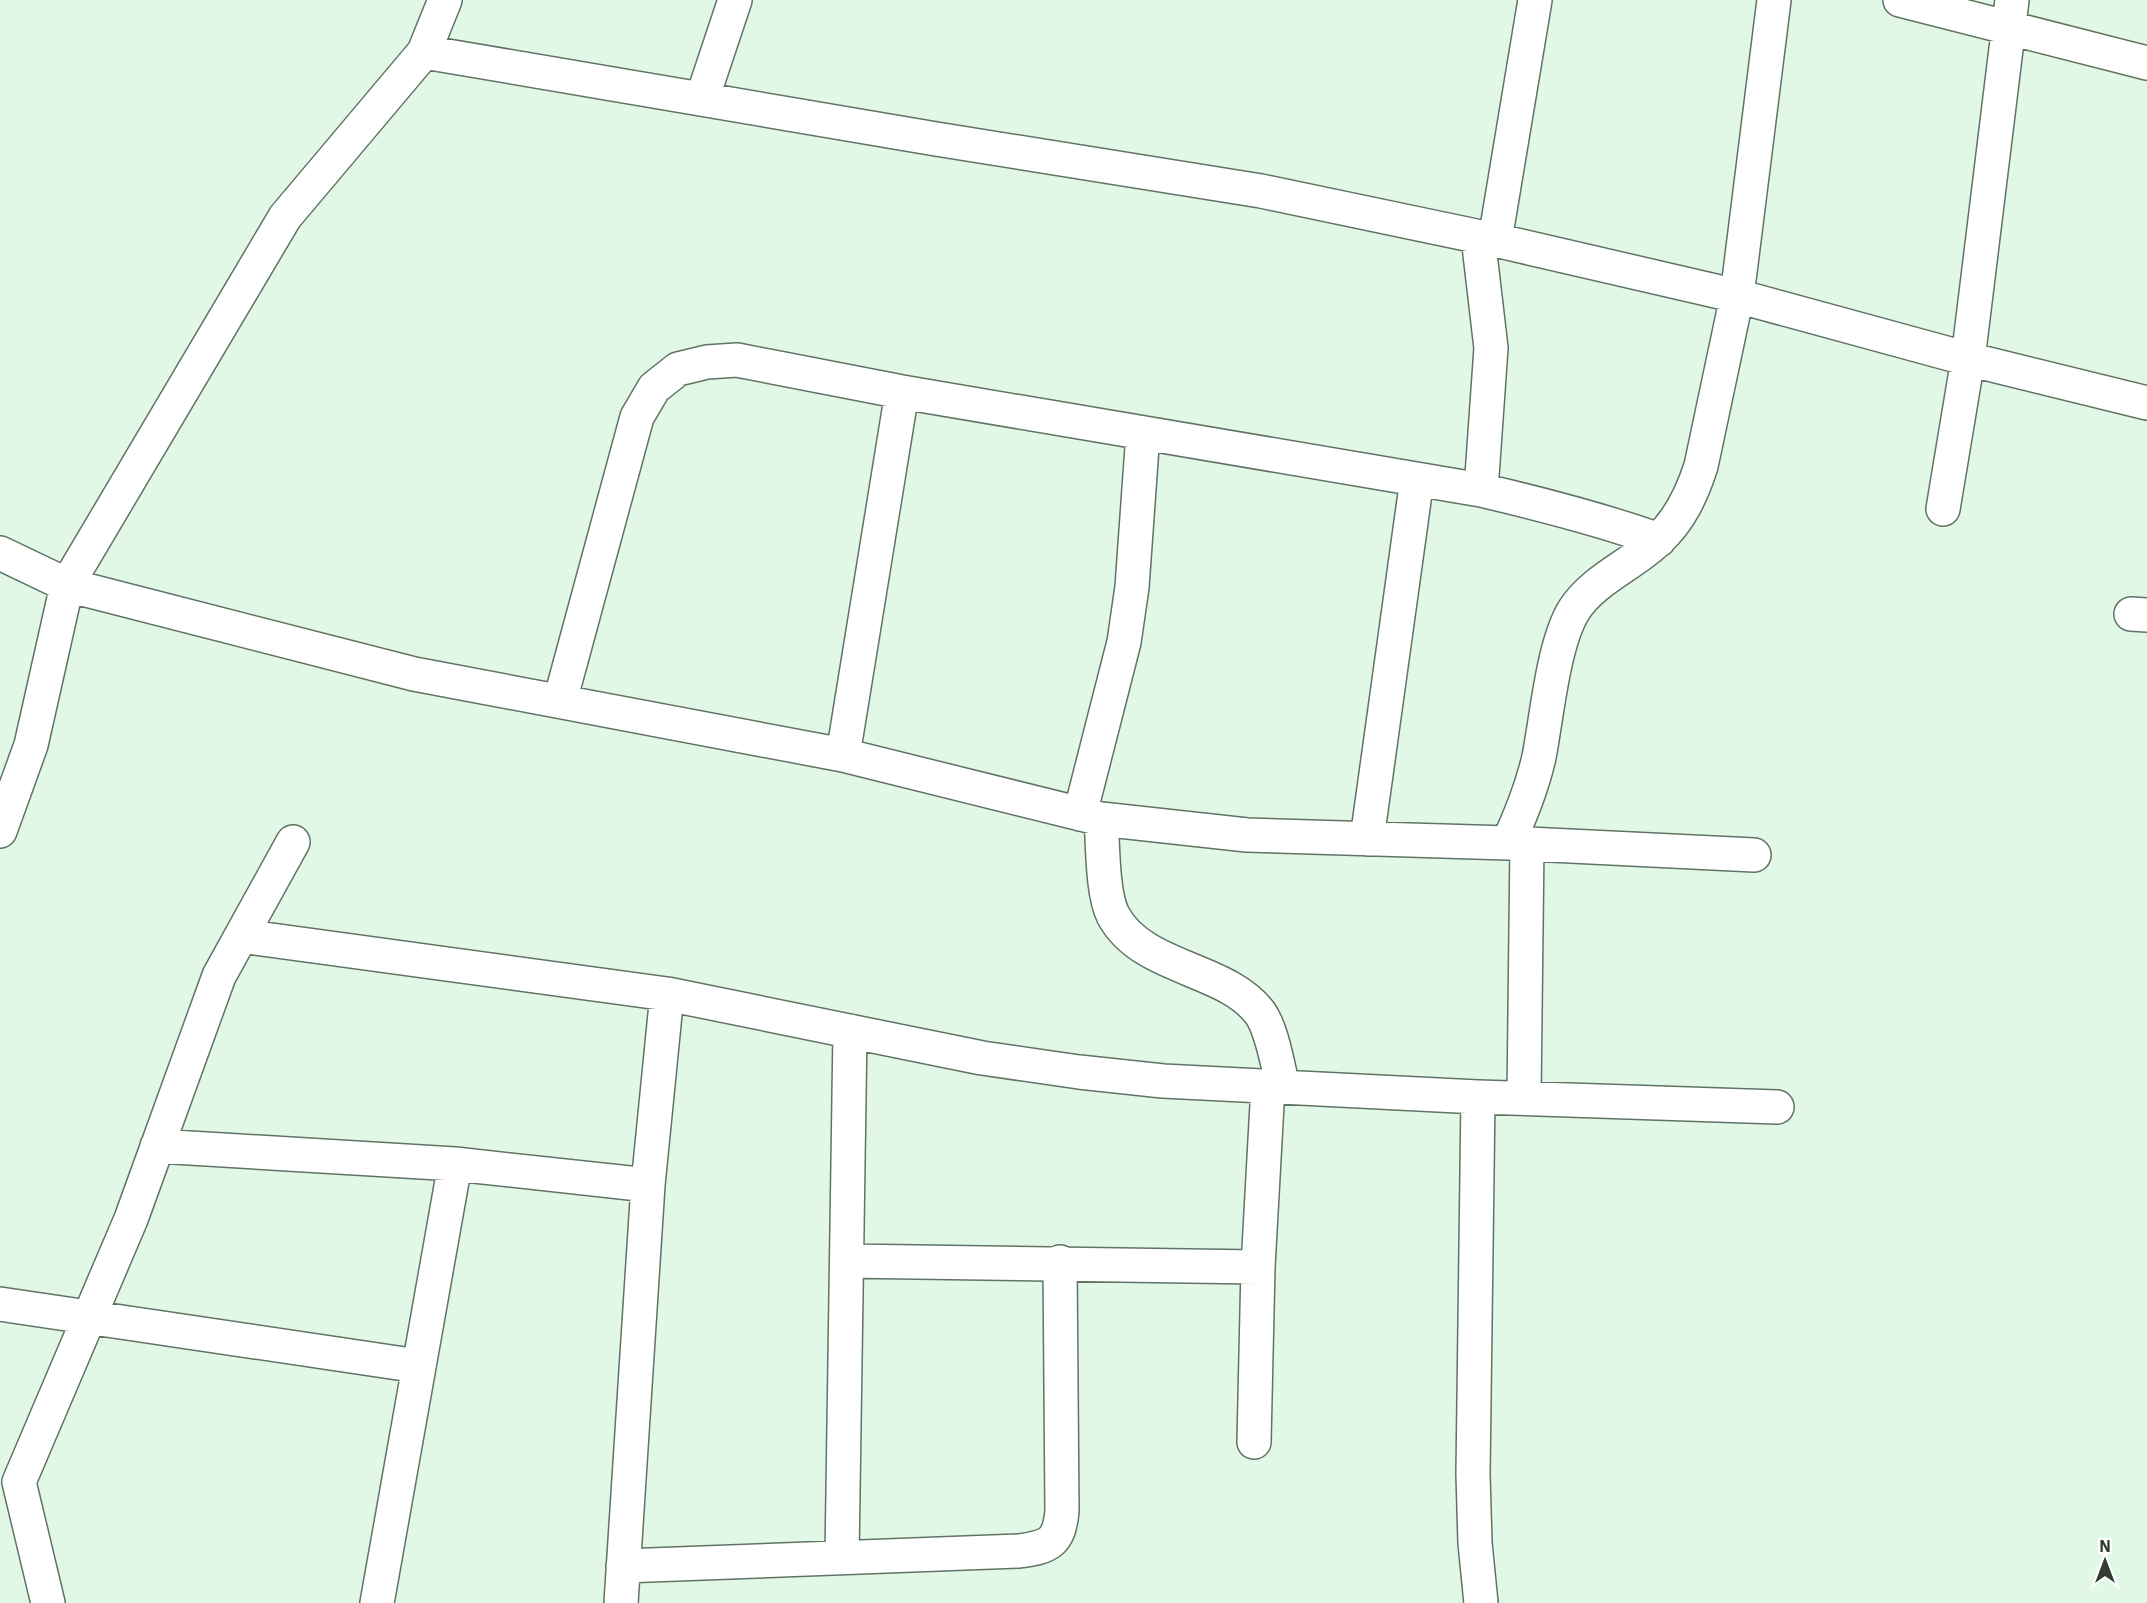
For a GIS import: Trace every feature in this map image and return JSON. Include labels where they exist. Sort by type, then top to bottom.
[{"type":"street","points":[[0,831],[31,745],[67,585],[285,217],[424,52],[445,0]]},
{"type":"street","points":[[702,99],[735,0]]},
{"type":"street","points":[[1480,490],[1491,348],[1487,238],[1535,0]]},
{"type":"street","points":[[1524,1098],[1517,843],[1524,808],[1532,785],[1554,673],[1563,636],[1574,610],[1590,592],[1659,540],[1682,512],[1696,483],[1737,296],[1774,0]]},
{"type":"street","points":[[1900,0],[2010,15],[2147,63]]},
{"type":"street","points":[[1943,509],[1968,358],[2010,15]]},
{"type":"street","points":[[424,52],[977,146],[1261,191],[1487,238],[1737,296],[2147,403]]},
{"type":"street","points":[[560,701],[637,417],[654,388],[678,369],[707,362],[737,360],[902,392],[1480,490],[1570,511],[1659,540]]},
{"type":"street","points":[[843,755],[902,392]]},
{"type":"street","points":[[1143,433],[1132,587],[1124,642],[1090,817],[1108,900],[1114,916],[1125,931],[1152,953],[1231,989],[1248,1000],[1261,1015],[1269,1031],[1276,1087],[1258,1267],[1254,1442]]},
{"type":"street","points":[[1367,839],[1417,479]]},
{"type":"street","points":[[0,554],[67,585],[414,674],[843,755],[1090,817],[1247,835],[1517,843],[1754,855]]},
{"type":"street","points":[[48,1603],[19,1482],[131,1220],[219,976],[293,842]]},
{"type":"street","points":[[241,936],[667,994],[982,1058],[1079,1072],[1163,1081],[1276,1087],[1478,1097],[1777,1107]]},
{"type":"street","points":[[621,1603],[648,1185],[667,994]]},
{"type":"street","points":[[842,1557],[850,1031]]},
{"type":"street","points":[[1478,1097],[1473,1474],[1475,1543],[1481,1603]]},
{"type":"street","points":[[157,1146],[455,1164],[648,1185]]},
{"type":"street","points":[[377,1603],[455,1164]]},
{"type":"street","points":[[847,1261],[1060,1262],[1258,1267]]},
{"type":"street","points":[[623,1566],[1019,1551],[1040,1548],[1054,1540],[1060,1527],[1062,1511],[1060,1262]]},
{"type":"street","points":[[0,1304],[418,1366]]}]
